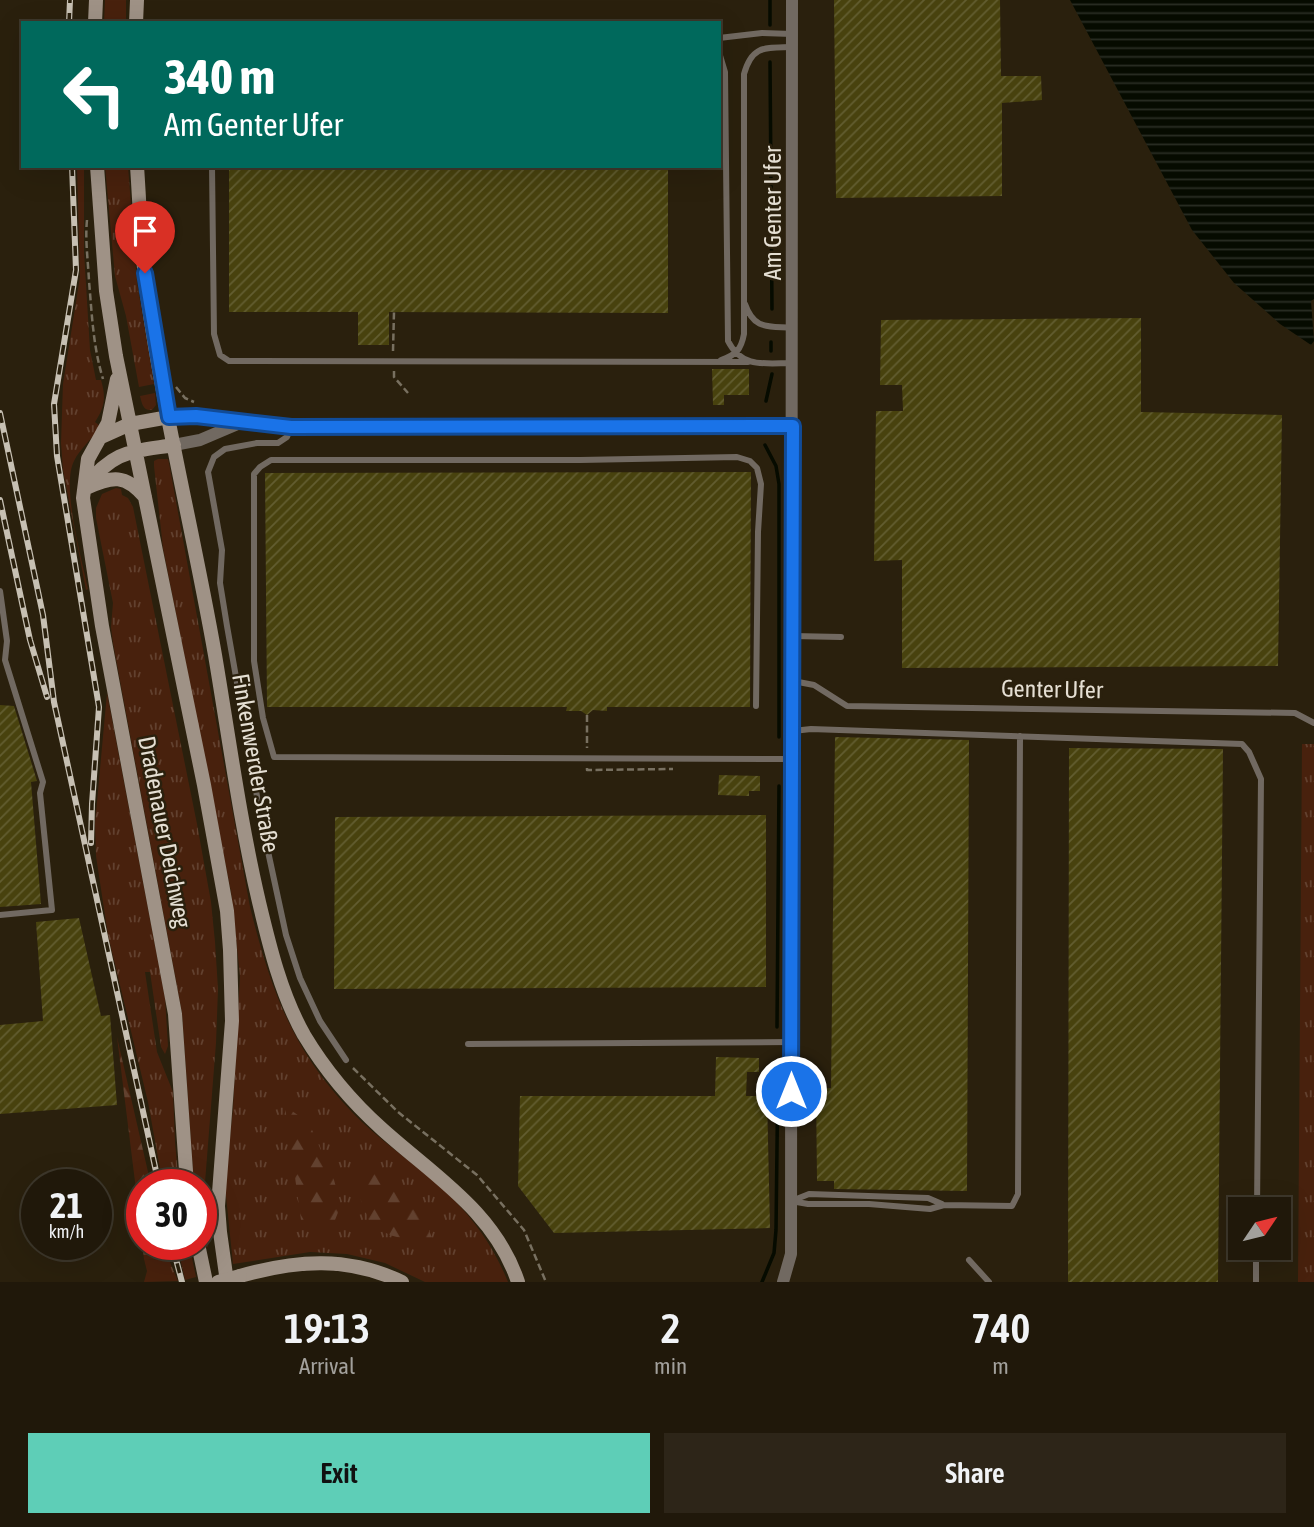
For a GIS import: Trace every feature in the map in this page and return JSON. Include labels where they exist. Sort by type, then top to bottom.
[{"type":"main road","points":[[95,21],[96,0]]},
{"type":"main road","points":[[136,21],[137,0]]},
{"type":"main road","points":[[97,168],[106,292],[119,370],[204,785],[227,911],[232,1021],[218,1206],[220,1232],[233,1279]]},
{"type":"main road","name":"Finkenwerder Straße","points":[[137,168],[147,294],[215,654],[249,858],[271,952],[291,1009],[322,1062],[341,1087],[383,1130],[477,1211],[505,1252],[518,1282]]},
{"type":"main road","name":"Dradenauer Deichweg","points":[[119,370],[112,410],[88,459],[83,489],[84,508],[105,638],[175,1014],[186,1169]]},
{"type":"main road","points":[[101,437],[130,424],[169,417]]},
{"type":"main road","points":[[83,489],[107,463],[136,452],[174,445]]},
{"type":"main road","points":[[83,489],[112,478],[135,486],[146,498]]},
{"type":"main road","points":[[201,1260],[206,1282]]},
{"type":"main road","points":[[218,1282],[295,1263],[326,1262],[362,1267],[402,1282]]},
{"type":"street","name":"Am Genter Ufer","points":[[783,1282],[791,1254],[792,0]]},
{"type":"street","points":[[169,417],[196,416],[291,427],[793,426]]},
{"type":"street","points":[[174,445],[200,440],[241,423]]},
{"type":"lane","points":[[721,38],[762,33],[792,41]]},
{"type":"lane","points":[[712,363],[736,354],[744,334],[744,74],[748,61],[758,50],[792,41]]},
{"type":"lane","points":[[721,59],[725,72],[726,332],[736,354],[748,362]]},
{"type":"lane","points":[[212,168],[214,334],[220,355],[229,361],[793,363]]},
{"type":"lane","points":[[743,299],[748,314],[761,326],[793,328]]},
{"type":"lane","points":[[291,427],[287,437],[278,443],[257,443],[225,449],[214,457],[208,472],[222,550],[220,583],[227,626],[261,819],[286,935],[305,989],[320,1021],[346,1060]]},
{"type":"lane","points":[[756,706],[757,545],[761,484],[757,468],[750,461],[737,457],[271,460],[254,474],[254,661],[263,718],[274,757],[793,759]]},
{"type":"lane","points":[[0,591],[8,640],[5,660],[43,782],[40,793],[52,910],[0,915]]},
{"type":"lane","points":[[793,636],[841,637]]},
{"type":"lane","name":"Genter Ufer","points":[[793,681],[814,685],[846,706],[1295,713],[1314,723]]},
{"type":"lane","points":[[793,731],[811,729],[1242,744],[1261,779],[1257,1197]]},
{"type":"lane","points":[[791,1201],[809,1194],[928,1198],[944,1205],[1012,1206],[1017,1194],[1020,736]]},
{"type":"lane","points":[[468,1044],[791,1042]]},
{"type":"lane","points":[[969,1260],[989,1282]]},
{"type":"lane","points":[[1256,1260],[1256,1282]]},
{"type":"path","points":[[346,1060],[398,1112],[477,1175],[524,1230],[546,1282]]},
{"type":"green space","points":[[105,0],[126,0],[126,21],[104,21]]},
{"type":"green space","points":[[77,168],[84,168],[84,252],[90,350],[96,380],[101,380],[104,392],[103,407],[95,422],[100,426],[77,456],[71,472],[71,505],[88,589],[86,590],[63,470],[61,443],[63,384],[80,277]]},
{"type":"green space","points":[[105,168],[128,168],[137,283],[154,384],[139,387],[126,316],[115,276]]},
{"type":"green space","points":[[155,393],[156,405],[152,410],[145,408],[140,396]]},
{"type":"green space","points":[[168,459],[169,463],[250,907],[277,997],[303,1049],[339,1098],[373,1132],[442,1188],[461,1207],[484,1237],[508,1282],[425,1282],[385,1263],[347,1254],[310,1252],[233,1264],[225,1186],[233,1109],[240,976],[231,892],[163,548],[154,466],[154,461]]},
{"type":"green space","points":[[116,488],[121,489],[122,495],[128,498],[133,507],[211,902],[218,989],[206,1169],[193,1169],[182,1013],[113,643],[113,603],[96,518],[96,508],[102,494]]},
{"type":"green space","points":[[107,693],[165,998],[168,1046],[165,1054],[161,1047],[150,972],[145,972],[157,1052],[173,1092],[178,1169],[160,1169],[148,1102],[108,935],[96,856],[95,824]]},
{"type":"green space","points":[[1302,744],[1314,744],[1314,1282],[1298,1282]]},
{"type":"green space","points":[[117,1037],[147,1169],[133,1169]]},
{"type":"green space","points":[[285,1106],[309,1123],[334,1180],[341,1205],[333,1225],[301,1220]]},
{"type":"green space","points":[[367,1166],[425,1220],[434,1243],[392,1236],[383,1232],[369,1218],[357,1188],[357,1175]]},
{"type":"green space","points":[[144,1260],[169,1260],[178,1281],[144,1282],[147,1271]]},
{"type":"green space","points":[[181,1260],[192,1260],[196,1277],[185,1280]]},
{"type":"shaded area","points":[[1070,0],[1314,0],[1314,299],[1311,301],[1314,341],[1311,345],[1280,324],[1234,283],[1192,230]]},
{"type":"building","points":[[834,0],[1000,0],[1001,76],[1041,76],[1042,100],[1002,103],[1002,196],[836,198]]},
{"type":"building","points":[[229,168],[668,168],[668,313],[389,312],[389,345],[358,345],[358,312],[229,312]]},
{"type":"building","points":[[1141,318],[1141,412],[1282,415],[1278,666],[902,668],[902,560],[874,561],[876,411],[903,411],[902,385],[880,385],[881,320]]},
{"type":"building","points":[[712,369],[749,369],[749,395],[724,395],[724,405],[713,405]]},
{"type":"building","points":[[751,472],[750,707],[607,707],[607,711],[593,710],[587,715],[581,711],[566,711],[567,707],[267,707],[265,473]]},
{"type":"building","points":[[0,705],[14,706],[37,781],[31,782],[41,904],[0,907]]},
{"type":"building","points":[[835,737],[969,740],[967,1191],[834,1189],[834,1181],[817,1181],[816,1089],[831,1088]]},
{"type":"building","points":[[1069,748],[1223,749],[1218,1282],[1068,1282]]},
{"type":"building","points":[[719,775],[760,776],[760,791],[749,791],[749,796],[718,795]]},
{"type":"building","points":[[766,815],[766,987],[334,989],[335,817]]},
{"type":"building","points":[[79,918],[101,1016],[110,1015],[117,1105],[0,1114],[0,1025],[43,1021],[36,922]]},
{"type":"building","points":[[716,1057],[759,1058],[759,1072],[747,1072],[746,1096],[767,1096],[770,1228],[554,1233],[518,1186],[520,1096],[715,1096]]},
{"type":"waterway","points":[[770,0],[770,25]]},
{"type":"waterway","points":[[770,62],[772,309]]},
{"type":"waterway","points":[[771,342],[771,351]]},
{"type":"waterway","points":[[766,401],[772,374]]},
{"type":"waterway","points":[[765,445],[776,466],[779,484],[779,737]]},
{"type":"waterway","points":[[777,1027],[779,786]]},
{"type":"waterway","points":[[762,1282],[774,1253],[776,1230],[778,1065]]},
{"type":"railway","points":[[69,21],[70,0]]},
{"type":"railway","points":[[72,168],[76,270],[54,404],[57,456],[99,707],[91,843]]},
{"type":"railway","points":[[0,413],[43,615],[54,702],[156,1169]]},
{"type":"railway","points":[[0,500],[30,640],[47,697]]},
{"type":"railway","points":[[176,1260],[182,1282]]},
{"type":"route","points":[[145,273],[169,417],[196,416],[291,427],[793,426],[791,1091]]}]
